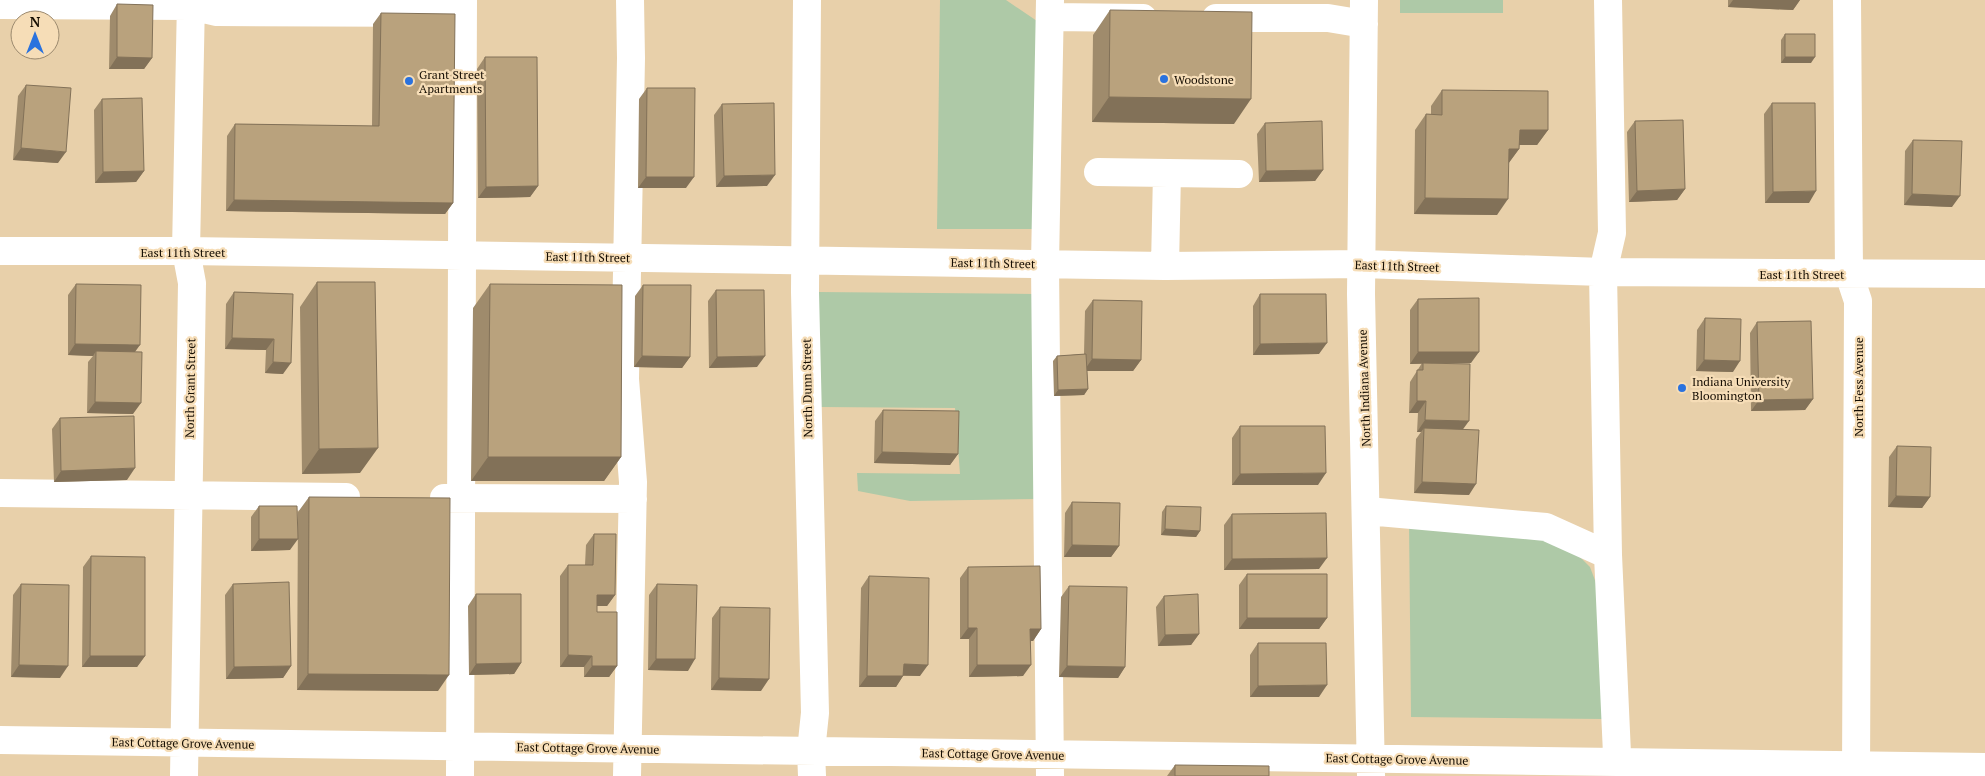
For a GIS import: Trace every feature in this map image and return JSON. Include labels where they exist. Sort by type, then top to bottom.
[{"type":"street","points":[[627,776],[633,499],[625,379],[629,257],[630,0]]},
{"type":"street","name":"North Dunn Street","points":[[807,0],[805,301],[815,713],[812,764]]},
{"type":"street","points":[[1608,0],[1612,233],[1603,272],[1608,556],[1618,769]]},
{"type":"street","name":"North Fess Avenue","points":[[1847,0],[1849,274],[1858,301],[1856,771]]},
{"type":"street","points":[[0,5],[191,3],[216,12],[463,7],[460,776]]},
{"type":"street","name":"North Grant Street","points":[[184,776],[192,283],[186,251],[191,3]]},
{"type":"street","points":[[1049,765],[1045,264],[1050,9],[1179,18],[1328,18],[1364,12]]},
{"type":"street","name":"North Indiana Avenue","points":[[1364,12],[1361,294],[1371,767]]},
{"type":"street","points":[[1098,172],[1239,174]]},
{"type":"street","points":[[1165,266],[1167,173]]},
{"type":"street","name":"East 11th Street","points":[[0,251],[186,251],[1165,266],[1362,264],[1603,272],[1985,274]]},
{"type":"street","points":[[0,493],[372,498]]},
{"type":"street","points":[[422,498],[633,499]]},
{"type":"street","points":[[1367,511],[1546,527],[1608,556]]},
{"type":"street","name":"East Cottage Grove Avenue","points":[[0,740],[628,749],[812,764],[1856,771],[1985,767]]},
{"type":"green space","points":[[940,0],[1006,0],[1037,21],[1038,229],[937,229]]},
{"type":"green space","points":[[1400,0],[1503,0],[1503,13],[1400,13]]},
{"type":"green space","points":[[818,292],[1033,294],[1038,499],[910,501],[858,491],[857,473],[960,474],[955,408],[820,407]]},
{"type":"green space","points":[[1409,522],[1522,527],[1570,547],[1590,567],[1599,591],[1604,719],[1411,717]]},
{"type":"building","points":[[117,4],[153,5],[152,58],[117,57]]},
{"type":"building","name":"Woodstone","points":[[1110,10],[1252,12],[1251,99],[1109,97]]},
{"type":"building","name":"Grant Street Apartments","points":[[381,13],[455,14],[453,203],[234,200],[235,124],[379,126]]},
{"type":"building","points":[[1785,34],[1815,34],[1815,57],[1785,57]]},
{"type":"building","points":[[485,57],[537,57],[538,186],[486,187]]},
{"type":"building","points":[[26,85],[71,88],[66,152],[21,148]]},
{"type":"building","points":[[647,88],[695,88],[694,177],[646,177]]},
{"type":"building","points":[[1442,90],[1548,91],[1548,130],[1520,130],[1519,149],[1509,149],[1508,199],[1425,198],[1426,114],[1442,115]]},
{"type":"building","points":[[142,98],[144,171],[103,172],[102,99]]},
{"type":"building","points":[[774,103],[775,175],[724,176],[722,104]]},
{"type":"building","points":[[1772,103],[1815,103],[1816,191],[1773,192]]},
{"type":"building","points":[[1683,120],[1685,189],[1637,191],[1635,121]]},
{"type":"building","points":[[1322,121],[1323,170],[1266,171],[1265,123]]},
{"type":"building","points":[[1913,140],[1962,141],[1960,196],[1912,194]]},
{"type":"building","points":[[317,282],[375,282],[378,448],[319,449]]},
{"type":"building","points":[[76,284],[141,285],[140,345],[75,344]]},
{"type":"building","points":[[490,284],[622,285],[621,457],[488,457]]},
{"type":"building","points":[[643,285],[691,285],[690,357],[642,356]]},
{"type":"building","points":[[716,290],[764,290],[765,356],[717,357]]},
{"type":"building","points":[[234,292],[293,294],[291,363],[273,362],[274,339],[232,338]]},
{"type":"building","points":[[1260,294],[1326,294],[1327,343],[1260,344]]},
{"type":"building","points":[[1479,298],[1479,352],[1418,352],[1418,299]]},
{"type":"building","points":[[1093,300],[1142,301],[1141,360],[1092,359]]},
{"type":"building","points":[[1705,318],[1741,319],[1740,361],[1704,360]]},
{"type":"building","points":[[1811,321],[1813,399],[1759,400],[1757,322]]},
{"type":"building","points":[[96,351],[142,352],[141,403],[95,402]]},
{"type":"building","points":[[1086,354],[1088,389],[1058,390],[1057,356]]},
{"type":"building","points":[[1423,363],[1470,364],[1469,421],[1425,420],[1426,401],[1417,401],[1417,370],[1423,370]]},
{"type":"building","points":[[883,410],[959,411],[958,454],[882,452]]},
{"type":"building","points":[[134,416],[135,468],[61,471],[60,418]]},
{"type":"building","points":[[1240,426],[1325,426],[1326,473],[1240,474]]},
{"type":"building","points":[[1424,428],[1479,430],[1476,484],[1422,482]]},
{"type":"building","points":[[1897,446],[1931,447],[1930,497],[1896,496]]},
{"type":"building","points":[[309,497],[450,498],[449,675],[308,674]]},
{"type":"building","points":[[1072,502],[1120,503],[1119,546],[1072,545]]},
{"type":"building","points":[[259,506],[297,506],[298,539],[259,539]]},
{"type":"building","points":[[1166,506],[1201,507],[1200,531],[1165,529]]},
{"type":"building","points":[[1326,513],[1327,558],[1232,559],[1232,514]]},
{"type":"building","points":[[594,534],[616,534],[615,595],[597,595],[597,612],[617,612],[617,666],[592,666],[592,656],[568,655],[568,565],[593,565]]},
{"type":"building","points":[[91,556],[145,557],[145,656],[90,656]]},
{"type":"building","points":[[1040,566],[1041,629],[1030,629],[1031,665],[977,665],[977,628],[968,628],[968,567]]},
{"type":"building","points":[[1247,574],[1327,574],[1327,618],[1247,618]]},
{"type":"building","points":[[869,576],[929,578],[928,665],[904,664],[903,676],[867,676]]},
{"type":"building","points":[[289,582],[291,666],[234,667],[233,584]]},
{"type":"building","points":[[21,584],[69,585],[68,666],[19,665]]},
{"type":"building","points":[[657,584],[697,585],[695,659],[656,659]]},
{"type":"building","points":[[1069,586],[1127,587],[1125,667],[1067,666]]},
{"type":"building","points":[[476,594],[521,594],[521,663],[476,664]]},
{"type":"building","points":[[1198,594],[1199,634],[1165,635],[1164,596]]},
{"type":"building","points":[[720,607],[770,608],[769,679],[719,678]]},
{"type":"building","points":[[1258,643],[1326,643],[1327,685],[1258,686]]},
{"type":"building","points":[[1175,765],[1269,766],[1269,776],[1175,776]]},
{"type":"place","name":"Woodstone","points":[[1164,79]]},
{"type":"place","name":"Grant Street Apartments","points":[[409,81]]},
{"type":"place","name":"Indiana University Bloomington","points":[[1682,388]]}]
